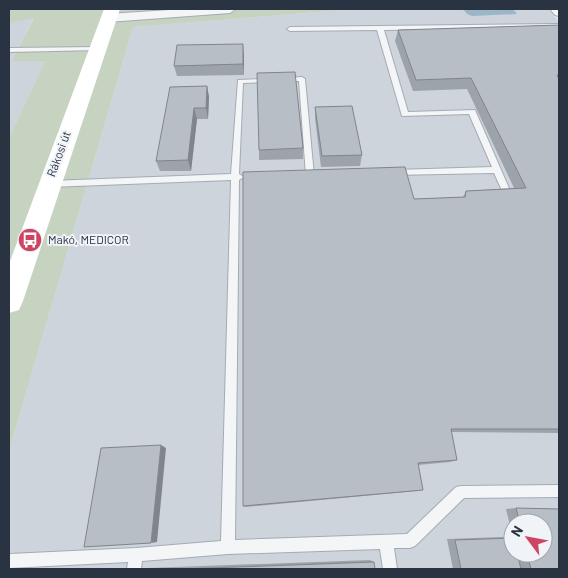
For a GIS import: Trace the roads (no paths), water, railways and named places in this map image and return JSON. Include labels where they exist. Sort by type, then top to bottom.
[{"type":"main road","name":"Rákosi út","points":[[9,301],[110,13]]},
{"type":"street","points":[[110,13],[230,9]]},
{"type":"street","points":[[556,9],[559,12]]},
{"type":"lane","points":[[290,29],[559,26]]},
{"type":"lane","points":[[380,28],[405,114],[472,112],[508,196]]},
{"type":"lane","points":[[9,50],[97,49]]},
{"type":"lane","points":[[228,547],[240,177],[240,81],[302,80],[311,176]]},
{"type":"lane","points":[[389,173],[497,170]]},
{"type":"lane","points":[[49,184],[240,177]]},
{"type":"lane","points":[[9,561],[135,562],[228,547],[410,541],[461,492],[559,491]]},
{"type":"lane","points":[[386,542],[390,569]]},
{"type":"water","points":[[463,9],[513,9],[517,14],[472,16]]},
{"type":"place","name":"Makó, MEDICOR","points":[[30,240]]}]
